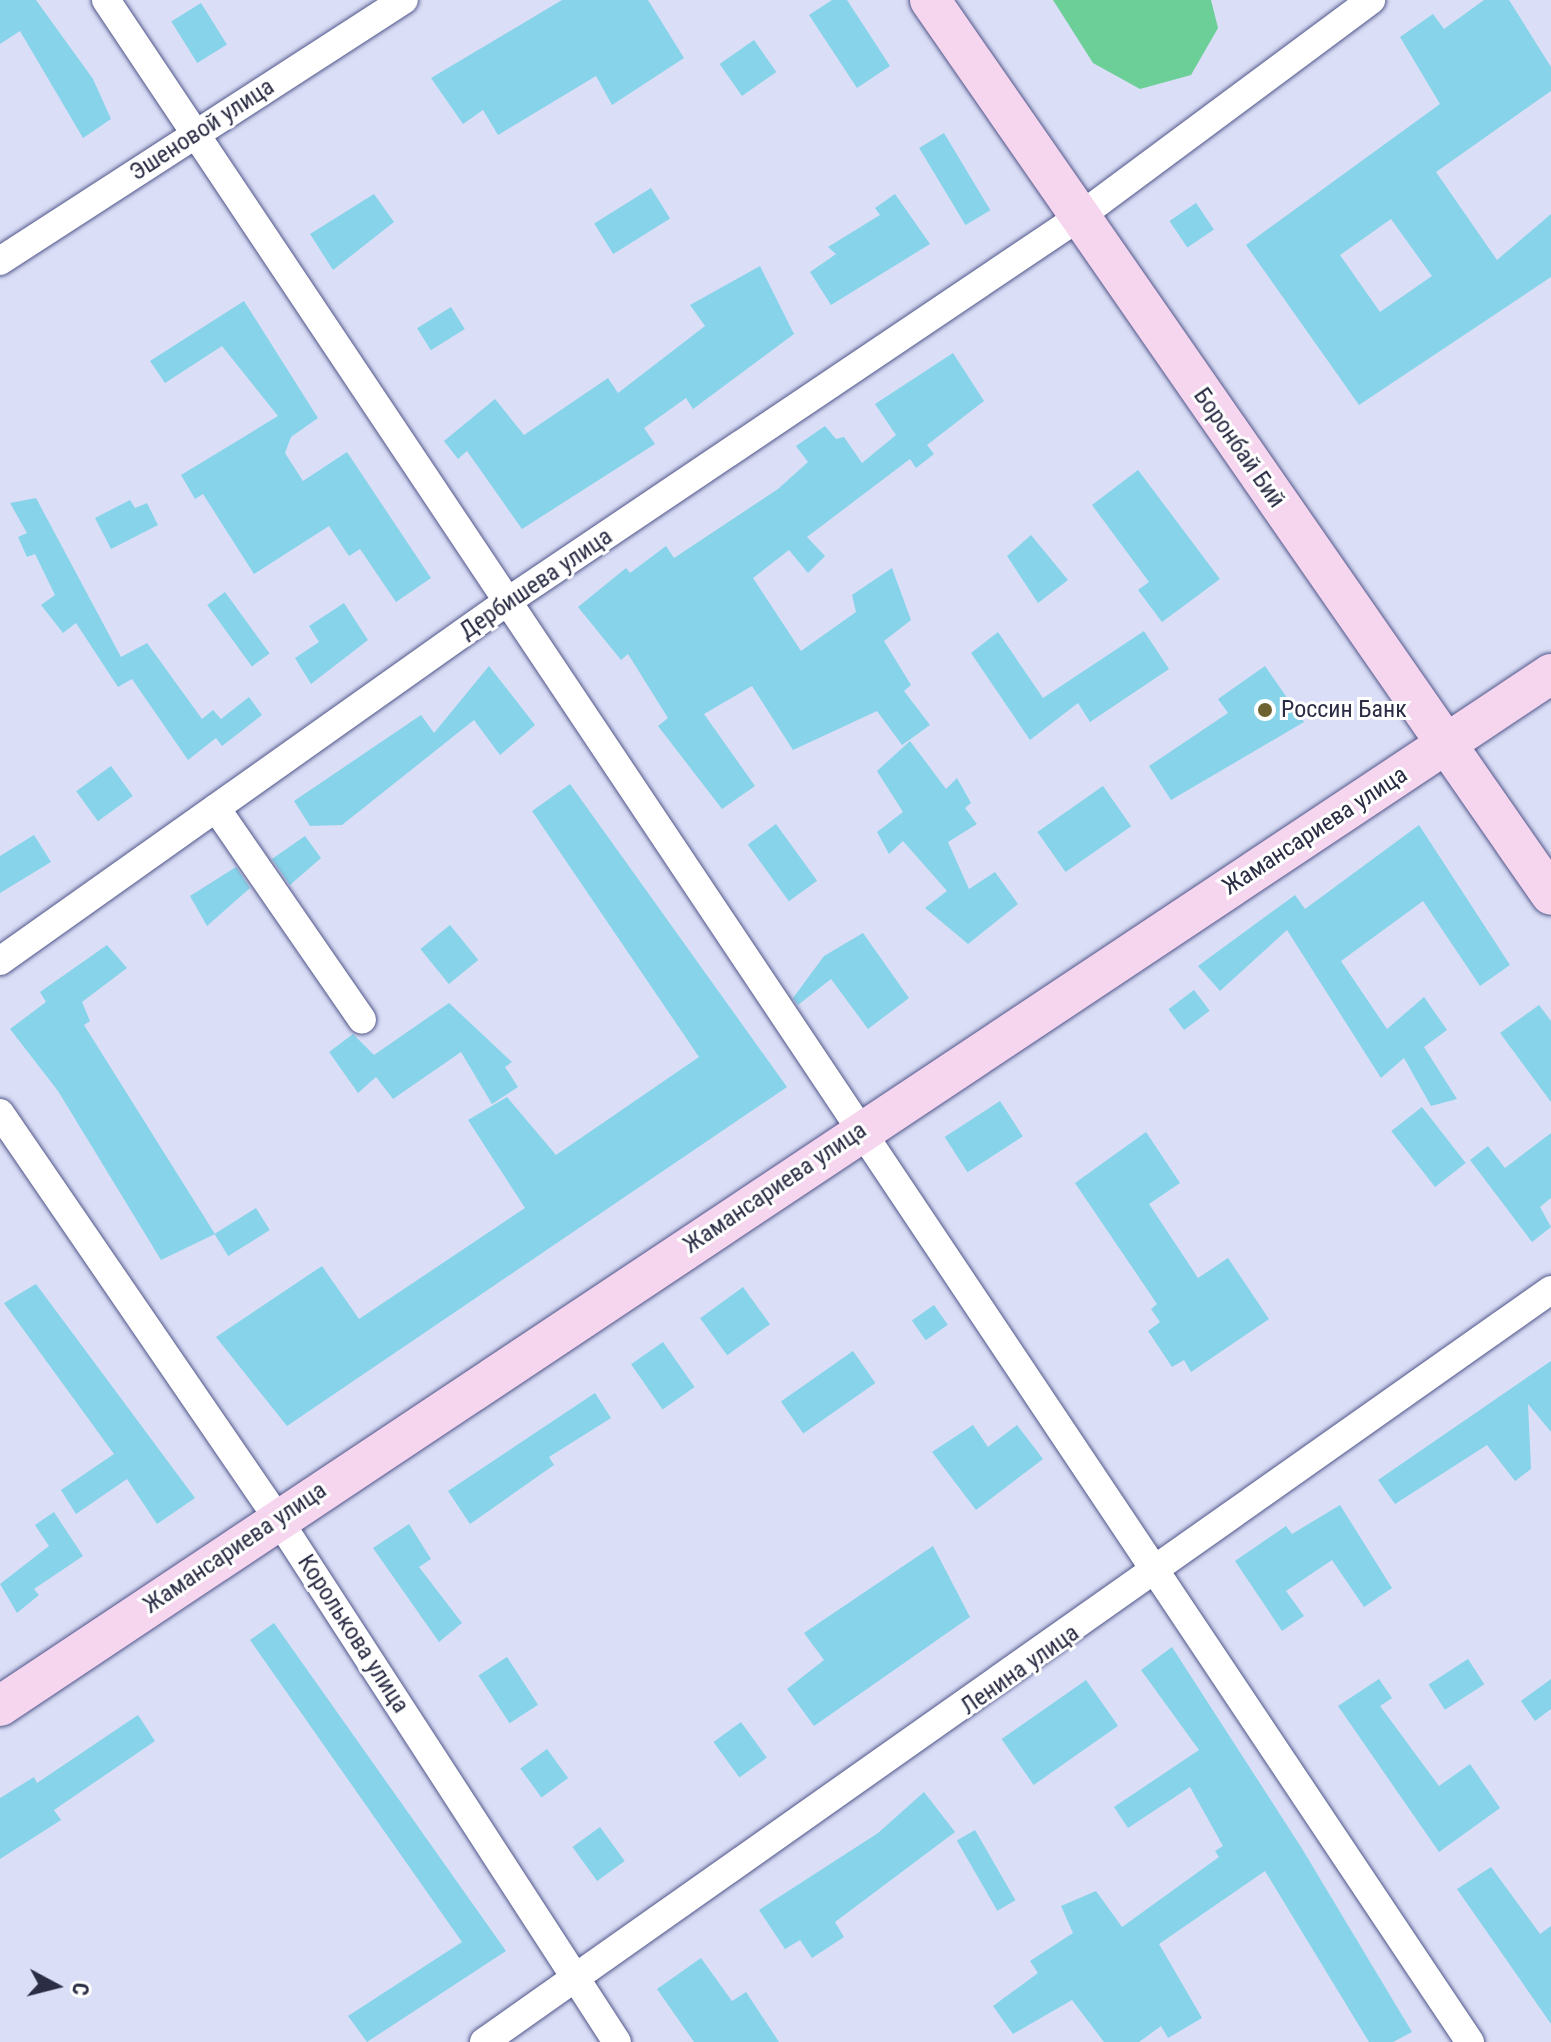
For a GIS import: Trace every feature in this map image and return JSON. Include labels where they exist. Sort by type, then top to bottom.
[{"type":"main road","name":"Боронбай Бий","points":[[930,0],[1551,895]]},
{"type":"main road","name":"Жамансариева улица","points":[[0,1706],[1551,674]]},
{"type":"street","points":[[106,0],[1470,2042]]},
{"type":"street","name":"Эшеновой улица","points":[[0,261],[404,0]]},
{"type":"street","name":"Дербишева улица","points":[[0,961],[508,601],[1079,217],[1371,0]]},
{"type":"street","points":[[216,808],[362,1020]]},
{"type":"street","name":"Королькова улица","points":[[0,1113],[278,1519],[617,2042]]},
{"type":"street","name":"Ленина улица","points":[[484,2042],[1157,1574],[1551,1290]]},
{"type":"green space","points":[[1053,0],[1211,0],[1218,28],[1191,75],[1140,89],[1093,63]]},
{"type":"building","points":[[0,0],[36,0],[93,79],[111,119],[83,138],[20,31],[0,44]]},
{"type":"building","points":[[562,0],[648,0],[684,58],[612,105],[596,76],[498,135],[483,110],[463,124],[431,78]]},
{"type":"building","points":[[832,0],[847,0],[890,66],[857,88],[809,15]]},
{"type":"building","points":[[1484,0],[1509,0],[1551,67],[1551,91],[1436,172],[1497,260],[1551,214],[1551,277],[1359,405],[1246,245],[1440,104],[1400,37],[1433,14],[1444,29]],"holes":[[[1391,219],[1432,276],[1380,312],[1340,255]]]},
{"type":"building","points":[[201,3],[227,45],[197,63],[171,22]]},
{"type":"building","points":[[754,40],[776,72],[742,96],[720,64]]},
{"type":"building","points":[[944,133],[990,210],[965,225],[919,148]]},
{"type":"building","points":[[651,188],[670,219],[613,254],[594,224]]},
{"type":"building","points":[[374,194],[394,222],[333,270],[310,234]]},
{"type":"building","points":[[895,194],[930,244],[831,305],[810,272],[836,254],[828,247],[880,215],[875,208]]},
{"type":"building","points":[[1196,203],[1214,230],[1187,247],[1169,221]]},
{"type":"building","points":[[760,266],[794,334],[693,409],[686,398],[644,428],[655,444],[522,529],[467,451],[458,459],[444,441],[495,399],[524,435],[608,378],[618,393],[705,326],[690,305]]},
{"type":"building","points":[[244,301],[318,418],[291,437],[285,453],[303,481],[347,452],[431,578],[396,602],[360,549],[349,556],[329,526],[254,574],[203,494],[195,499],[181,475],[278,416],[222,346],[165,383],[150,361]]},
{"type":"building","points":[[451,307],[465,329],[431,350],[417,328]]},
{"type":"building","points":[[953,353],[984,401],[927,445],[934,454],[916,468],[910,459],[807,537],[825,556],[808,573],[789,550],[753,578],[801,651],[856,612],[852,595],[892,568],[911,620],[884,641],[911,685],[904,691],[930,725],[902,745],[877,711],[793,750],[752,686],[704,714],[755,786],[722,809],[658,726],[668,718],[628,654],[621,660],[578,607],[626,568],[630,573],[666,546],[674,558],[778,489],[808,462],[796,446],[825,426],[836,439],[844,437],[862,463],[896,435],[875,404]]},
{"type":"building","points":[[1138,470],[1220,579],[1162,622],[1138,590],[1149,582],[1092,505]]},
{"type":"building","points":[[36,498],[121,657],[147,643],[202,719],[213,710],[221,719],[249,697],[262,715],[222,746],[216,738],[188,760],[132,679],[118,687],[76,623],[63,633],[41,605],[55,595],[35,554],[27,557],[18,537],[27,533],[10,503]]},
{"type":"building","points":[[130,500],[135,508],[147,503],[158,525],[111,549],[95,518]]},
{"type":"building","points":[[1031,535],[1068,580],[1038,603],[1007,556]]},
{"type":"building","points":[[225,592],[270,653],[252,666],[207,605]]},
{"type":"building","points":[[344,603],[368,640],[311,684],[295,658],[319,642],[309,626]]},
{"type":"building","points":[[1144,631],[1169,669],[1090,722],[1078,703],[1030,740],[971,653],[998,632],[1043,698]]},
{"type":"building","points":[[489,666],[535,725],[500,755],[474,720],[342,825],[310,826],[294,801],[421,715],[434,733]]},
{"type":"building","points":[[1265,666],[1304,722],[1171,800],[1149,766],[1228,713],[1218,699]]},
{"type":"building","points":[[910,741],[946,789],[957,778],[971,803],[965,808],[977,824],[948,842],[969,889],[995,872],[1018,904],[968,944],[925,908],[947,891],[903,841],[889,854],[877,832],[903,812],[877,771]]},
{"type":"building","points":[[111,766],[133,796],[98,821],[76,791]]},
{"type":"building","points":[[570,784],[787,1087],[287,1426],[216,1337],[322,1266],[359,1319],[525,1208],[468,1120],[507,1097],[556,1155],[699,1057],[532,811]]},
{"type":"building","points":[[1103,786],[1131,826],[1066,872],[1037,832]]},
{"type":"building","points":[[776,824],[817,881],[789,901],[748,845]]},
{"type":"building","points":[[1419,825],[1510,965],[1480,986],[1423,901],[1341,961],[1387,1029],[1424,997],[1447,1030],[1424,1047],[1457,1099],[1431,1106],[1404,1058],[1381,1078],[1287,930],[1220,991],[1198,966],[1295,895],[1305,909]]},
{"type":"building","points":[[34,835],[51,862],[0,893],[0,856]]},
{"type":"building","points":[[305,836],[321,858],[290,885],[272,859]]},
{"type":"building","points":[[236,867],[250,888],[207,926],[190,896]]},
{"type":"building","points":[[450,925],[478,960],[449,984],[420,949]]},
{"type":"building","points":[[863,933],[909,998],[868,1029],[831,979],[798,1005],[793,998],[824,956]]},
{"type":"building","points":[[107,945],[127,968],[82,1002],[90,1021],[84,1025],[215,1234],[161,1260],[58,1091],[10,1029],[46,1002],[40,992]]},
{"type":"building","points":[[1194,990],[1210,1011],[1184,1030],[1168,1009]]},
{"type":"building","points":[[449,1003],[512,1062],[505,1067],[518,1087],[492,1104],[461,1052],[393,1099],[376,1077],[358,1093],[329,1052],[353,1034],[374,1055]]},
{"type":"building","points":[[1539,1005],[1551,1021],[1551,1102],[1500,1033]]},
{"type":"building","points":[[1000,1101],[1023,1136],[968,1172],[945,1137]]},
{"type":"building","points":[[1422,1107],[1466,1163],[1435,1187],[1391,1131]]},
{"type":"building","points":[[1146,1132],[1180,1183],[1149,1204],[1198,1278],[1228,1258],[1269,1319],[1191,1372],[1184,1360],[1172,1367],[1148,1331],[1160,1322],[1151,1309],[1157,1304],[1075,1183]]},
{"type":"building","points":[[1551,1133],[1551,1198],[1540,1207],[1551,1227],[1532,1242],[1470,1160],[1488,1146],[1505,1168]]},
{"type":"building","points":[[256,1208],[270,1230],[228,1256],[214,1234]]},
{"type":"building","points":[[36,1284],[195,1498],[157,1524],[127,1479],[76,1514],[61,1490],[114,1454],[4,1303]]},
{"type":"building","points":[[743,1287],[770,1324],[727,1355],[700,1318]]},
{"type":"building","points":[[934,1305],[948,1325],[926,1340],[912,1320]]},
{"type":"building","points":[[663,1342],[695,1387],[663,1409],[631,1364]]},
{"type":"building","points":[[853,1351],[875,1383],[803,1433],[781,1401]]},
{"type":"building","points":[[1551,1361],[1551,1432],[1528,1404],[1531,1469],[1515,1481],[1487,1445],[1395,1504],[1378,1480]]},
{"type":"building","points":[[595,1393],[611,1418],[549,1457],[554,1465],[470,1524],[448,1491]]},
{"type":"building","points":[[973,1425],[988,1447],[1017,1425],[1043,1459],[976,1510],[932,1452]]},
{"type":"building","points":[[1340,1505],[1392,1588],[1364,1607],[1332,1560],[1286,1591],[1304,1616],[1282,1631],[1235,1561],[1286,1526],[1292,1534]]},
{"type":"building","points":[[54,1512],[83,1556],[34,1589],[39,1595],[17,1613],[0,1584],[49,1546],[35,1525]]},
{"type":"building","points":[[409,1524],[431,1559],[419,1567],[462,1623],[439,1642],[373,1548]]},
{"type":"building","points":[[933,1546],[970,1617],[814,1726],[787,1689],[824,1660],[804,1633]]},
{"type":"building","points":[[274,1623],[506,1951],[367,2042],[348,2016],[462,1942],[250,1640]]},
{"type":"building","points":[[1172,1647],[1301,1847],[1412,2032],[1393,2042],[1369,2042],[1265,1871],[1159,1944],[1202,2018],[1168,2038],[1161,2026],[1139,2042],[1104,2042],[1072,2000],[1013,2034],[993,2006],[1038,1973],[1030,1961],[1073,1933],[1061,1906],[1096,1891],[1122,1927],[1219,1857],[1215,1851],[1223,1846],[1190,1787],[1128,1828],[1114,1807],[1199,1750],[1141,1670]]},
{"type":"building","points":[[507,1657],[538,1705],[510,1723],[478,1676]]},
{"type":"building","points":[[1468,1659],[1484,1684],[1445,1710],[1429,1685]]},
{"type":"building","points":[[1379,1679],[1392,1698],[1380,1706],[1439,1786],[1470,1764],[1500,1808],[1439,1852],[1338,1706]]},
{"type":"building","points":[[1551,1679],[1551,1709],[1535,1721],[1521,1701]]},
{"type":"building","points":[[1086,1680],[1118,1726],[1034,1785],[1002,1739]]},
{"type":"building","points":[[138,1715],[155,1741],[54,1810],[61,1820],[0,1859],[0,1798],[34,1777],[37,1783]]},
{"type":"building","points":[[741,1722],[767,1758],[739,1778],[713,1742]]},
{"type":"building","points":[[547,1749],[568,1778],[541,1798],[520,1768]]},
{"type":"building","points":[[924,1792],[955,1832],[835,1922],[844,1937],[812,1958],[800,1940],[785,1949],[759,1910],[878,1833]]},
{"type":"building","points":[[600,1827],[625,1861],[597,1881],[572,1847]]},
{"type":"building","points":[[975,1830],[1016,1900],[997,1911],[957,1840]]},
{"type":"building","points":[[1491,1867],[1540,1934],[1551,1926],[1551,2024],[1457,1889]]},
{"type":"building","points":[[701,1958],[732,2001],[746,1992],[779,2042],[694,2042],[657,1989]]},
{"type":"place","name":"Россин Банк","points":[[1265,710]]}]
